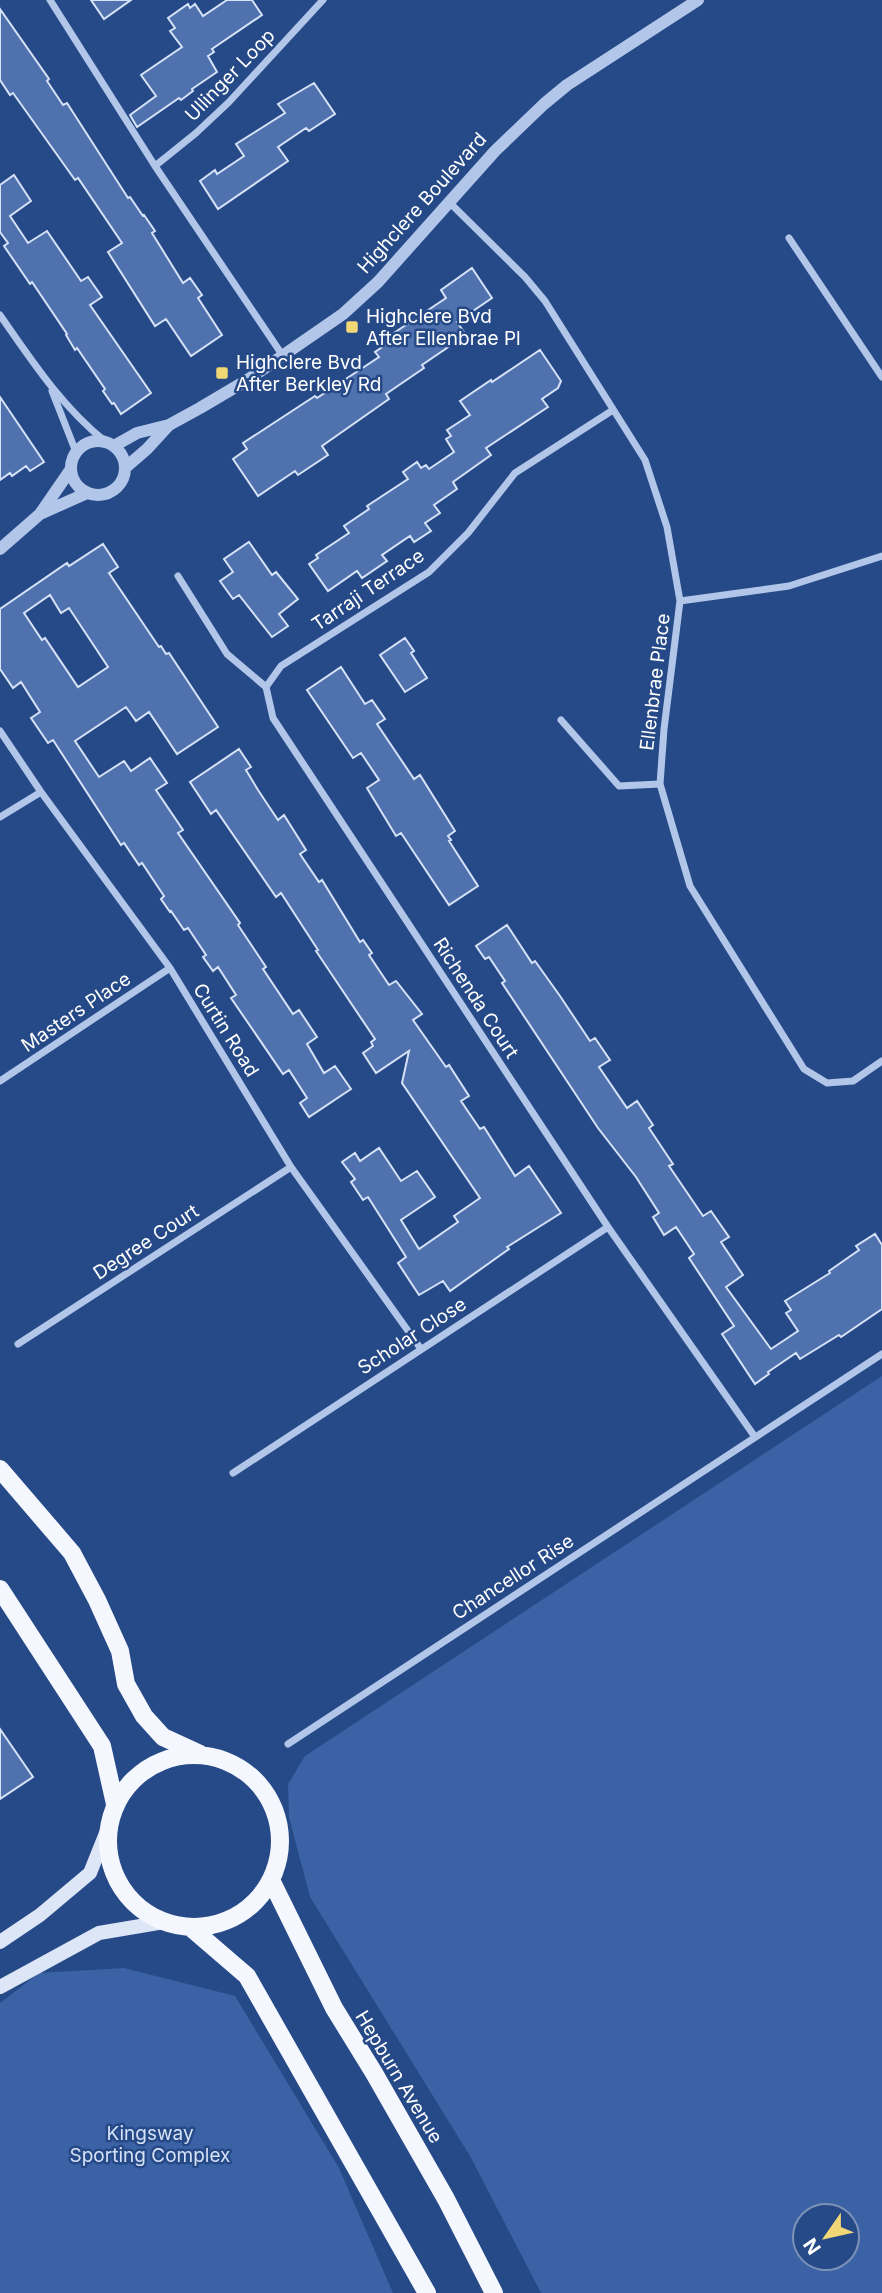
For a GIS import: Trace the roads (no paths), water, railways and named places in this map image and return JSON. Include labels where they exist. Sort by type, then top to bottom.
[{"type":"main road","points":[[0,1469],[72,1553],[116,1641],[126,1684],[144,1716],[163,1737],[200,1754],[229,1762],[256,1781],[276,1813],[280,1849],[271,1880],[258,1900],[238,1916],[212,1926],[190,1927],[163,1922],[100,1933],[0,1987]]},
{"type":"main road","points":[[0,1589],[102,1746],[115,1804]]},
{"type":"main road","points":[[0,1942],[40,1915],[90,1872],[115,1804],[127,1785],[148,1767],[170,1757],[200,1754]]},
{"type":"main road","points":[[108,1828],[108,1853],[115,1876],[135,1904],[163,1922]]},
{"type":"main road","name":"Hepburn Avenue","points":[[271,1880],[334,2008],[440,2188],[494,2293]]},
{"type":"main road","points":[[190,1927],[247,1976],[427,2293]]},
{"type":"street","points":[[50,0],[155,166],[283,356]]},
{"type":"street","name":"Ullinger Loop","points":[[155,166],[196,134],[229,102],[323,0]]},
{"type":"street","name":"Highclere Boulevard","points":[[0,549],[40,514],[71,469],[76,452],[89,442],[110,444],[137,433],[169,425],[249,379],[343,314],[378,282],[495,151],[544,104],[567,85],[698,0]]},
{"type":"street","name":"Ellenbrae Place","points":[[450,203],[525,276],[545,301],[645,460],[667,527],[680,601],[660,784],[690,886],[804,1069],[827,1083],[853,1081],[882,1061]]},
{"type":"street","points":[[789,238],[882,377]]},
{"type":"street","points":[[0,316],[50,387],[88,428],[120,452],[125,468]]},
{"type":"street","points":[[50,387],[76,452]]},
{"type":"street","name":"Tarraji Terrace","points":[[266,687],[281,666],[429,572],[468,533],[514,473],[613,410]]},
{"type":"street","name":"Highclere Boulevard","points":[[40,514],[88,493],[96,495],[114,491],[120,484],[125,468],[147,450],[169,425]]},
{"type":"street","points":[[71,469],[76,483],[88,493]]},
{"type":"street","points":[[680,601],[789,586],[882,556]]},
{"type":"street","points":[[178,576],[227,654],[266,687]]},
{"type":"street","name":"Richenda Court","points":[[266,687],[273,718],[608,1227],[755,1437]]},
{"type":"street","points":[[561,720],[619,786],[660,784]]},
{"type":"street","name":"Curtin Road","points":[[0,731],[41,792],[170,968],[291,1167],[421,1349]]},
{"type":"street","points":[[0,817],[41,792]]},
{"type":"street","name":"Masters Place","points":[[0,1081],[170,968]]},
{"type":"street","name":"Degree Court","points":[[18,1344],[291,1167]]},
{"type":"street","name":"Scholar Close","points":[[233,1473],[608,1227]]},
{"type":"street","name":"Chancellor Rise","points":[[288,1744],[882,1354]]},
{"type":"place","name":"Highclere Bvd After Ellenbrae Pl","points":[[352,327]]},
{"type":"place","name":"Highclere Bvd After Berkley Rd","points":[[222,373]]},
{"type":"park label","name":"Kingsway Sporting Complex","points":[[150,2144]]}]
